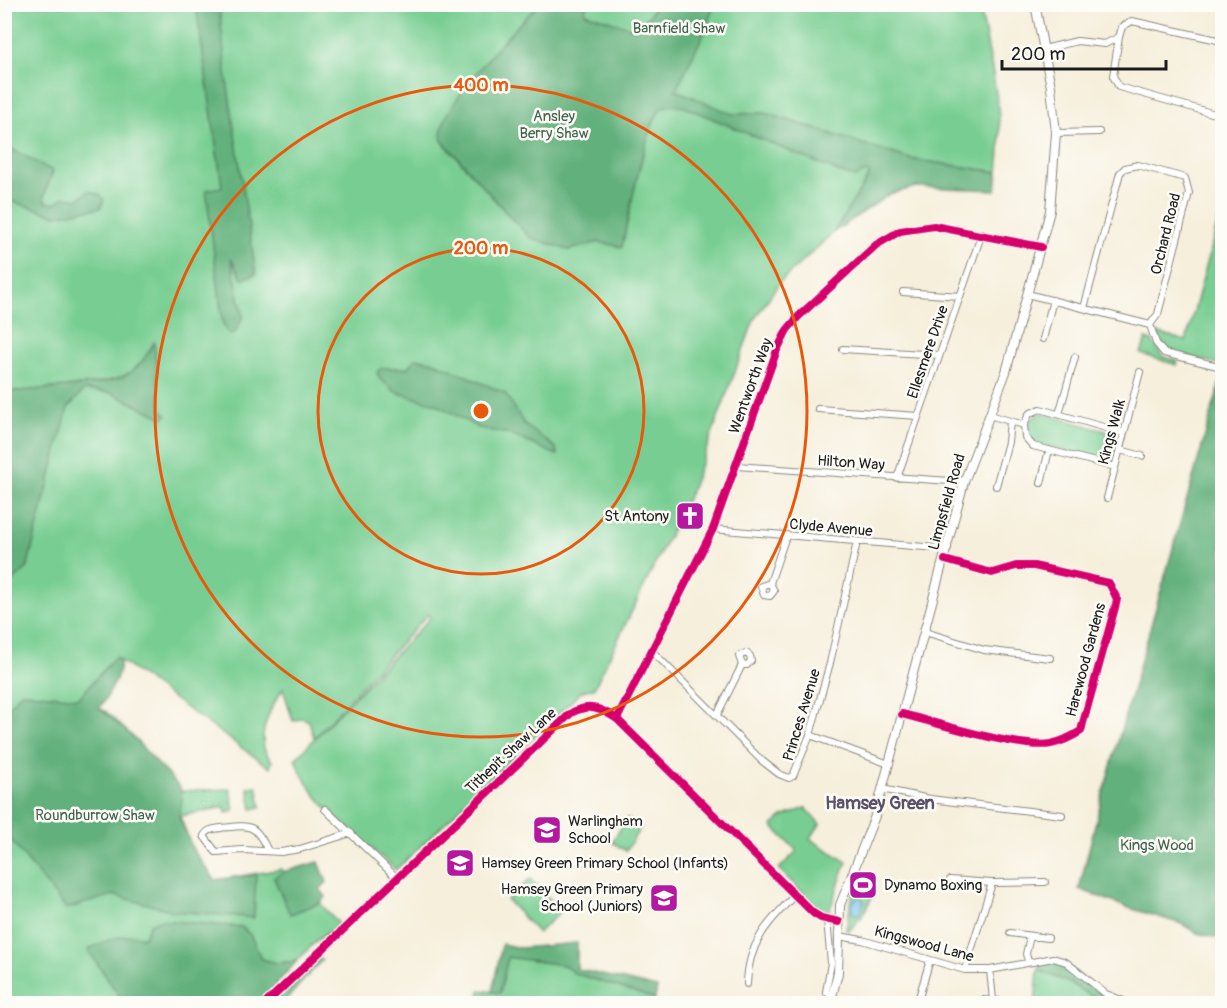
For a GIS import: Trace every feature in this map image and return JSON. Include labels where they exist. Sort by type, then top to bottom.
[{"type":"main road","name":"Limpsfield Road","points":[[832,999],[838,973],[839,922],[846,887],[871,831],[964,482],[1006,372],[1050,211],[1056,133],[1035,4]]},
{"type":"main road","name":"Tithepit Shaw Lane","points":[[264,1004],[570,714],[586,708],[596,708],[617,718],[813,913],[827,920],[839,922]]},
{"type":"street","points":[[1222,41],[1132,21],[1126,23],[1119,37],[1113,76],[1119,87],[1222,116]]},
{"type":"street","points":[[1044,49],[1077,41],[1106,44],[1119,37]]},
{"type":"street","points":[[1106,44],[1116,54]]},
{"type":"street","points":[[1056,133],[1099,132]]},
{"type":"street","name":"Orchard Road","points":[[1084,308],[1120,173],[1125,168],[1138,165],[1180,175],[1187,182],[1189,194],[1158,314],[1150,325]]},
{"type":"street","name":"Wentworth Way","points":[[617,718],[653,652],[713,529],[782,338],[804,312],[876,245],[900,231],[934,226],[982,233],[1041,247]]},
{"type":"street","name":"Ellesmere Drive","points":[[897,478],[982,233]]},
{"type":"street","points":[[903,292],[960,296]]},
{"type":"street","points":[[1027,294],[1150,325],[1156,343],[1164,354],[1222,368]]},
{"type":"street","points":[[1043,339],[1053,300]]},
{"type":"street","points":[[843,349],[939,355]]},
{"type":"street","points":[[1059,414],[1075,357]]},
{"type":"street","name":"Kings Walk","points":[[1107,498],[1140,372]]},
{"type":"street","points":[[818,409],[918,416]]},
{"type":"street","points":[[1115,467],[1033,446],[1024,437],[1024,425],[1029,414],[1040,410],[1124,434]]},
{"type":"street","points":[[989,415],[1024,425]]},
{"type":"street","points":[[995,481],[1008,442],[1010,421]]},
{"type":"street","points":[[1041,483],[1049,450]]},
{"type":"street","points":[[1120,450],[1142,456]]},
{"type":"street","name":"Hilton Way","points":[[736,466],[964,482]]},
{"type":"street","name":"Clyde Avenue","points":[[713,529],[948,549]]},
{"type":"street","points":[[770,583],[786,536]]},
{"type":"street","name":"Princes Avenue","points":[[653,652],[761,760],[779,774],[789,778],[798,770],[810,735],[830,663],[856,542]]},
{"type":"street","name":"Harewood Gardens","points":[[902,714],[981,734],[1040,744],[1051,744],[1081,731],[1116,604],[1117,598],[1109,583],[1034,566],[1010,567],[992,573],[980,572],[945,560]]},
{"type":"street","points":[[925,632],[984,650],[1050,658]]},
{"type":"street","points":[[717,715],[742,665]]},
{"type":"street","points":[[810,735],[889,764]]},
{"type":"street","points":[[882,789],[930,799],[1062,815]]},
{"type":"street","points":[[325,808],[398,878]]},
{"type":"street","points":[[268,851],[258,832],[245,825],[213,829],[204,836],[216,852],[281,852],[300,849],[351,833]]},
{"type":"street","points":[[950,880],[992,883],[1045,882]]},
{"type":"street","points":[[965,970],[992,883]]},
{"type":"street","points":[[747,984],[751,950],[770,921],[796,894]]},
{"type":"street","points":[[827,920],[831,963],[826,991],[832,999]]},
{"type":"street","points":[[1010,933],[1048,938]]},
{"type":"street","name":"Kingswood Lane","points":[[839,936],[862,940],[965,970],[990,970],[1053,958],[1066,962],[1101,991],[1131,1004]]},
{"type":"street","points":[[1028,961],[1026,954],[1030,936]]},
{"type":"street","points":[[917,1004],[930,960]]},
{"type":"street","points":[[990,970],[993,999]]},
{"type":"street","points":[[981,1000],[1016,1002]]},
{"type":"green space","name":"Ansley Berry Shaw","points":[[540,4],[586,5],[585,13],[635,29],[650,15],[655,5],[714,5],[704,33],[676,90],[732,114],[765,113],[910,159],[998,172],[996,190],[916,187],[890,194],[834,232],[870,174],[866,172],[856,177],[841,173],[685,107],[670,105],[662,108],[650,131],[638,173],[622,247],[599,242],[569,250],[531,238],[442,140],[442,128],[450,111],[479,69],[514,29]]},
{"type":"green space","points":[[4,5],[540,5],[500,45],[474,76],[442,141],[531,237],[569,250],[599,242],[622,246],[641,154],[657,114],[704,33],[714,5],[980,5],[998,109],[1000,151],[998,172],[910,159],[765,113],[734,114],[871,174],[834,232],[779,283],[754,320],[691,491],[594,688],[582,691],[396,870],[325,806],[302,776],[295,759],[430,618],[428,614],[314,738],[309,721],[302,718],[293,721],[283,689],[273,705],[263,735],[263,745],[272,761],[270,768],[115,657],[79,698],[107,712],[133,737],[180,791],[230,789],[234,811],[226,813],[225,807],[180,816],[193,850],[215,880],[282,869],[283,872],[274,878],[290,913],[320,903],[340,925],[317,940],[297,961],[277,963],[259,1003],[5,1003],[4,404],[19,391],[4,392]]},
{"type":"green space","points":[[196,5],[219,5],[227,81],[256,274],[242,279],[231,258],[243,317],[234,334],[229,335],[223,324],[206,190],[222,187]]},
{"type":"green space","points":[[586,5],[655,5],[650,15],[635,29],[585,13]]},
{"type":"green space","points":[[6,146],[53,171],[44,196],[48,203],[53,204],[64,197],[78,199],[89,191],[100,195],[104,200],[100,208],[55,215],[5,199]]},
{"type":"green space","points":[[1222,207],[1222,365],[1166,351],[1157,333],[1186,341]]},
{"type":"green space","points":[[1146,339],[1152,341],[1162,356],[1178,361],[1177,365],[1141,354]]},
{"type":"green space","points":[[154,342],[161,409],[167,415],[163,418],[112,393],[84,390],[68,408],[27,568],[5,589],[5,392],[67,387],[124,376],[138,365]]},
{"type":"green space","points":[[416,358],[434,362],[505,393],[525,425],[556,448],[557,455],[509,434],[479,428],[436,404],[396,392],[379,378],[377,372],[382,368],[407,368]]},
{"type":"green space","name":"Kings Wood","points":[[1222,376],[1222,939],[1197,933],[1182,924],[1126,907],[1079,889],[1102,797]]},
{"type":"green space","points":[[1041,413],[1116,434],[1120,438],[1115,460],[1111,464],[1036,443],[1028,435],[1028,427],[1030,421]]},
{"type":"green space","name":"Roundburrow Shaw","points":[[115,657],[120,660],[120,666],[110,692],[99,708],[133,737],[180,788],[182,800],[179,816],[193,850],[215,880],[256,875],[254,918],[173,911],[113,895],[66,909],[5,833],[5,711],[21,692],[79,698]]},
{"type":"green space","points":[[257,786],[261,807],[252,809],[248,787]]},
{"type":"green space","points":[[806,808],[820,824],[810,839],[847,862],[827,914],[820,911],[779,869],[797,851],[772,826],[782,817]]},
{"type":"green space","points":[[627,818],[641,827],[626,851],[612,842]]},
{"type":"green space","points":[[319,862],[327,882],[320,889],[326,897],[320,903],[290,914],[274,878],[283,872]]},
{"type":"green space","points":[[530,879],[561,911],[538,933],[507,900]]},
{"type":"green space","points":[[853,889],[872,897],[861,918],[849,931],[846,930]]},
{"type":"green space","points":[[159,920],[242,927],[251,936],[261,959],[278,963],[297,961],[259,1003],[124,1003],[88,950],[108,940],[123,936],[144,937],[150,924]]},
{"type":"green space","points":[[577,943],[577,969],[657,988],[655,999],[574,973],[564,965],[508,957],[500,993],[492,992],[502,944],[520,948]]},
{"type":"green space","points":[[319,957],[322,960],[283,1003],[269,1004]]},
{"type":"green space","points":[[507,957],[564,965],[574,973],[647,995],[655,999],[654,1004],[478,1004],[480,990],[500,993]]},
{"type":"green space","points":[[1053,960],[1068,966],[1103,995],[1127,1003],[1102,1003],[1070,983],[1039,970],[1039,961]]},
{"type":"green space","points":[[1038,970],[1070,983],[1102,1003],[1035,1004]]},
{"type":"water","points":[[859,896],[864,901],[861,912],[856,915],[852,912],[852,903]]},
{"type":"cycle path","points":[[617,719],[713,529],[777,350],[787,330],[799,316],[876,245],[900,231],[934,226],[1041,247]]},
{"type":"cycle path","points":[[902,714],[956,729],[1038,745],[1059,742],[1081,731],[1117,599],[1109,583],[1034,566],[1016,566],[992,573],[945,560]]},
{"type":"cycle path","points":[[265,1004],[570,714],[588,708],[600,710],[617,719],[813,913],[821,918],[839,922]]},
{"type":"place","name":"St Antony","points":[[690,516]]},
{"type":"place","name":"Warlingham School","points":[[547,830]]},
{"type":"place","name":"Hamsey Green Primary School (Infants)","points":[[460,863]]},
{"type":"place","name":"Dynamo Boxing","points":[[863,885]]},
{"type":"place","name":"Hamsey Green Primary School (Juniors)","points":[[664,898]]},
{"type":"district","name":"Hamsey Green","points":[[880,803]]},
{"type":"park label","name":"Barnfield Shaw","points":[[679,28]]}]
